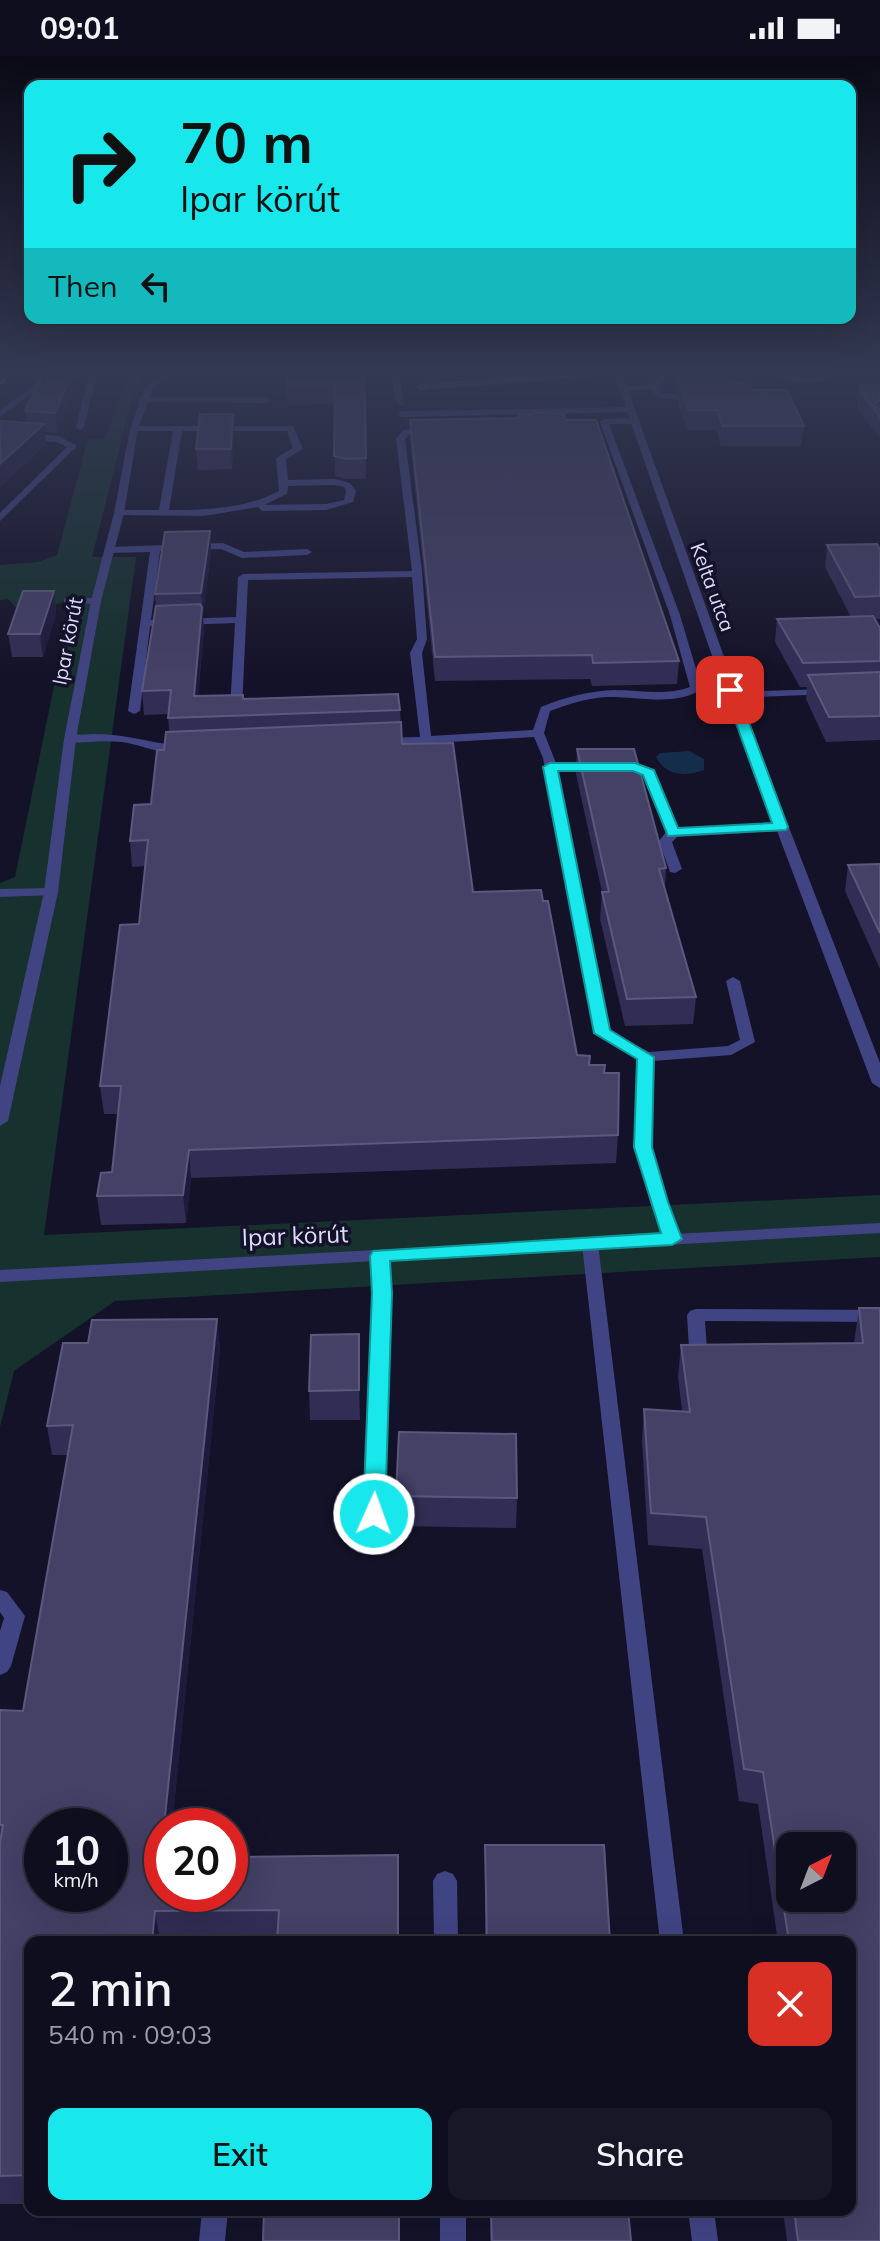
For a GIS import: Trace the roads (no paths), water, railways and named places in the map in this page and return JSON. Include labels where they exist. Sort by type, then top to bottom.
[{"type":"street","points":[[0,518],[46,473]]},
{"type":"street","name":"Ipar körút","points":[[0,1121],[2,1098],[51,892],[70,739],[96,601],[126,473]]},
{"type":"street","points":[[164,512],[171,473]]},
{"type":"street","points":[[244,508],[270,501],[284,492],[282,473]]},
{"type":"street","points":[[404,473],[417,574],[422,639],[416,653],[426,740]]},
{"type":"street","points":[[623,473],[675,615],[696,689],[671,694],[608,694],[562,702],[545,709],[538,733],[550,767],[602,1033],[646,1057],[731,1050],[748,1042],[733,981]]},
{"type":"street","name":"Kelta utca","points":[[653,473],[781,827],[880,1083]]},
{"type":"street","points":[[119,513],[326,507],[348,502],[351,491],[347,485],[335,482],[283,483]]},
{"type":"street","points":[[110,550],[223,546],[242,555],[307,552]]},
{"type":"street","points":[[134,711],[155,548]]},
{"type":"street","points":[[236,709],[243,577],[417,574]]},
{"type":"street","points":[[68,601],[96,601]]},
{"type":"street","points":[[146,623],[241,620]]},
{"type":"street","points":[[732,695],[836,692]]},
{"type":"street","points":[[371,742],[538,733]]},
{"type":"street","points":[[70,739],[115,737],[138,740],[162,750],[192,749]]},
{"type":"street","points":[[550,767],[635,767],[649,773],[673,833]]},
{"type":"street","points":[[675,869],[665,841],[673,833],[781,827]]},
{"type":"street","points":[[0,893],[51,892]]},
{"type":"street","points":[[646,1057],[643,1147],[672,1239]]},
{"type":"street","name":"Ipar körút","points":[[0,1276],[880,1228]]},
{"type":"street","points":[[590,1244],[671,1936]]},
{"type":"street","points":[[374,1514],[382,1293],[379,1256]]},
{"type":"street","points":[[700,1370],[696,1315],[880,1316]]},
{"type":"street","points":[[0,1598],[15,1616],[0,1666]]},
{"type":"street","points":[[445,1881],[446,1936]]},
{"type":"street","points":[[212,2241],[214,2216]]},
{"type":"street","points":[[453,2216],[453,2241]]},
{"type":"street","points":[[702,2216],[705,2241]]},
{"type":"water","points":[[689,751],[704,759],[704,770],[690,774],[677,773],[665,768],[656,757],[660,753]]}]
